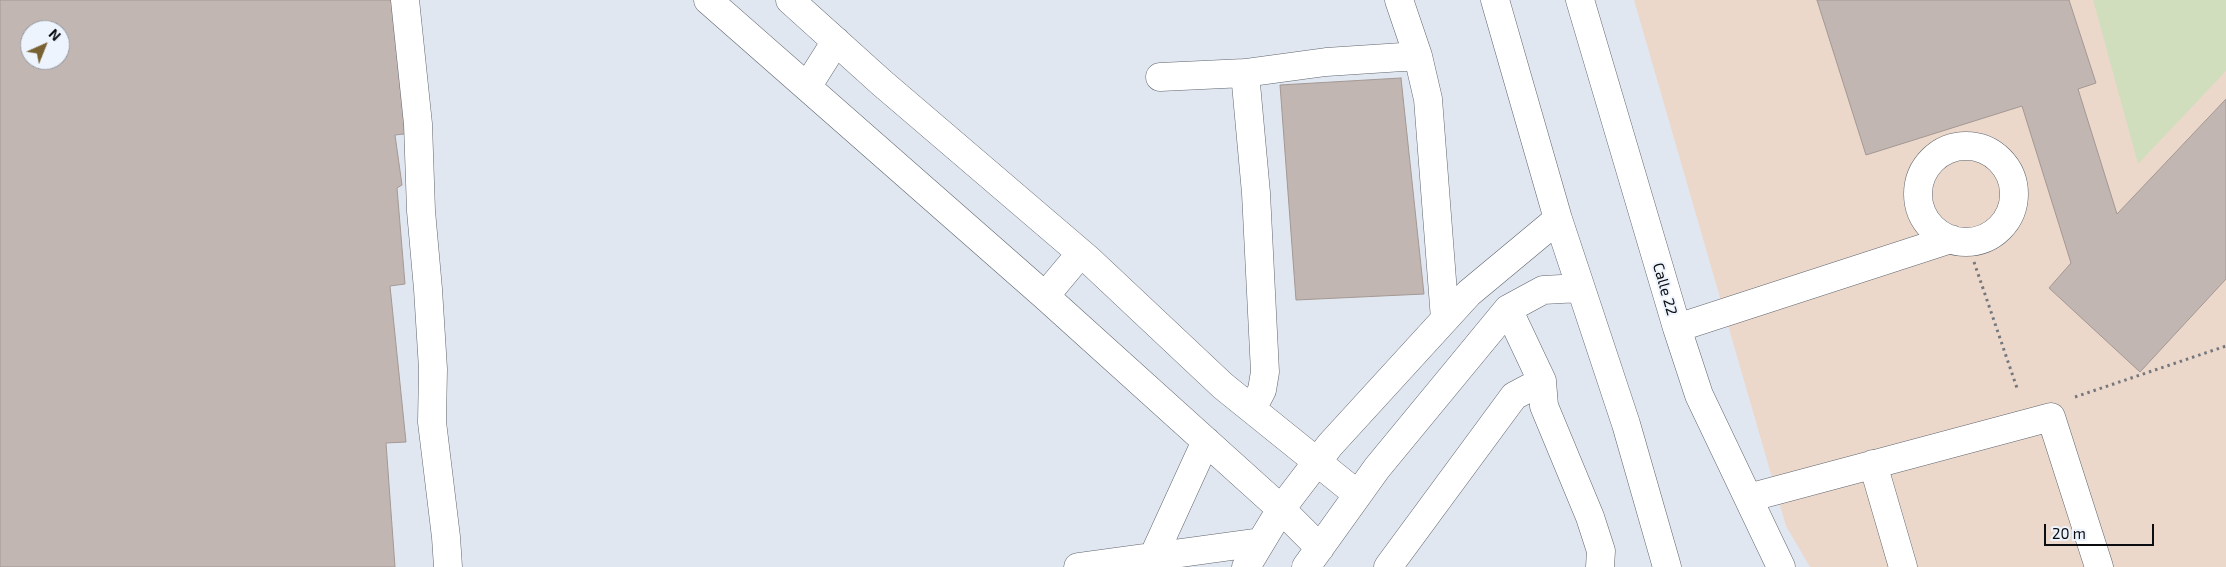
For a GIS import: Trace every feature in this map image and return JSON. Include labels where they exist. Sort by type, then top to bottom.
[{"type":"street","points":[[405,0],[418,124],[420,210],[428,289],[433,369],[432,422],[448,567]]},
{"type":"street","points":[[708,0],[1046,296],[1280,508],[1313,557],[1358,494],[1508,309],[1543,290],[1580,288]]},
{"type":"street","points":[[790,0],[894,94],[1081,253],[1224,386],[1358,494]]},
{"type":"street","points":[[1399,0],[1418,56],[1428,99],[1445,318]]},
{"type":"street","points":[[1495,0],[1558,219],[1626,424],[1667,567]]},
{"type":"street","name":"Calle 22","points":[[1580,0],[1677,328],[1699,395],[1781,567]]},
{"type":"street","points":[[807,87],[836,41]]},
{"type":"street","points":[[1160,77],[1245,73],[1326,62],[1418,56]]},
{"type":"street","points":[[1245,73],[1262,281],[1265,372],[1262,390],[1252,408]]},
{"type":"street","points":[[1246,567],[1280,508],[1316,462],[1445,318],[1469,293],[1558,219]]},
{"type":"street","points":[[1677,328],[1959,240]]},
{"type":"street","points":[[1046,296],[1081,253]]},
{"type":"street","points":[[1508,309],[1542,381],[1544,406],[1590,517],[1600,551],[1600,567]]},
{"type":"street","points":[[1388,567],[1514,396],[1542,381]]},
{"type":"street","points":[[1748,498],[2051,417],[2099,567]]},
{"type":"street","points":[[1153,557],[1206,441]]},
{"type":"street","points":[[1873,464],[1904,567]]},
{"type":"street","points":[[1078,567],[1261,542]]},
{"type":"path","points":[[1959,240],[2029,423]]},
{"type":"path","points":[[2071,398],[2226,346]]},
{"type":"shaded area","points":[[1634,0],[2226,0],[2226,567],[1810,567],[1786,526]]},
{"type":"green space","points":[[2093,0],[2226,0],[2226,71],[2138,164]]},
{"type":"building","points":[[0,0],[404,0],[414,133],[395,135],[402,185],[397,188],[405,284],[390,286],[406,442],[386,443],[395,567],[0,567]]},
{"type":"building","points":[[1817,0],[2069,0],[2096,83],[2078,89],[2117,214],[2226,99],[2226,279],[2140,372],[2049,288],[2071,263],[2022,106],[1866,155]]},
{"type":"building","points":[[1401,78],[1424,294],[1296,300],[1280,85]]}]
